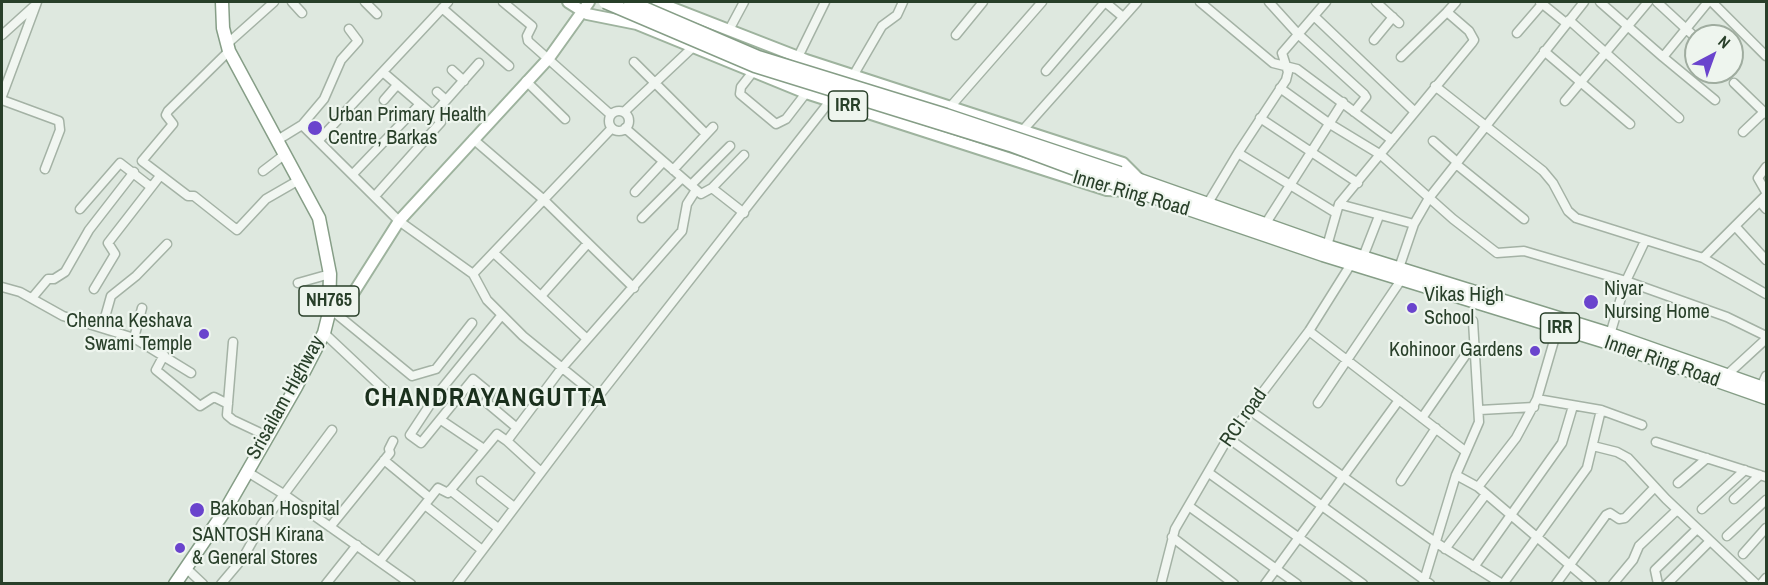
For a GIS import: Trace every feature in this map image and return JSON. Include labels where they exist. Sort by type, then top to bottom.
[{"type":"highway","name":"Srisailam Highway","points":[[175,584],[225,509],[324,333],[332,312],[330,274],[320,218],[276,141],[228,48],[223,28],[222,2]]},
{"type":"highway","name":"IRR","points":[[605,2],[755,66],[1117,178]]},
{"type":"highway","name":"IRR","points":[[630,2],[758,57],[946,115],[1137,185]]},
{"type":"highway","name":"Inner Ring Road","points":[[1137,185],[1351,264],[1400,274],[1728,374],[1765,388]]},
{"type":"highway","name":"Inner Ring Road","points":[[1205,209],[1266,223],[1363,257],[1400,274],[1558,327],[1609,338],[1765,388]]},
{"type":"main road","name":"Inner Ring Road","points":[[568,2],[637,24],[752,73],[830,101],[1107,190],[1137,185],[1123,163],[798,57],[657,2]]},
{"type":"main road","points":[[670,2],[708,18],[720,27],[706,54]]},
{"type":"main road","points":[[332,312],[354,292],[399,221],[549,58],[585,6]]},
{"type":"street","points":[[274,2],[168,111],[166,116],[173,124],[142,161],[188,196],[194,196],[237,230],[266,199],[299,180]]},
{"type":"street","points":[[292,2],[302,13]]},
{"type":"street","points":[[364,2],[377,14]]},
{"type":"street","points":[[503,2],[532,26],[526,38],[611,115]]},
{"type":"street","points":[[720,27],[744,2]]},
{"type":"street","points":[[798,57],[825,2]]},
{"type":"street","points":[[853,76],[882,26],[897,15],[903,2]]},
{"type":"street","points":[[956,35],[983,2]]},
{"type":"street","points":[[954,107],[1042,2]]},
{"type":"street","points":[[1046,71],[1105,2],[1123,17]]},
{"type":"street","points":[[1023,130],[1137,2]]},
{"type":"street","points":[[1200,2],[1273,63],[1297,69],[1392,140]]},
{"type":"street","points":[[1269,2],[1298,34],[1364,93],[1366,97],[1354,112]]},
{"type":"street","points":[[1205,209],[1289,75],[1282,53],[1326,2]]},
{"type":"street","points":[[1374,40],[1396,20],[1376,2]]},
{"type":"street","points":[[1401,57],[1456,2]]},
{"type":"street","points":[[1318,402],[1348,360],[1400,274],[1414,224],[1429,198],[1584,2]]},
{"type":"street","points":[[1600,2],[1715,100]]},
{"type":"street","points":[[1565,101],[1648,2]]},
{"type":"street","points":[[1657,2],[1684,26]]},
{"type":"street","points":[[1690,24],[1710,2],[1764,52]]},
{"type":"street","points":[[2,35],[37,3]]},
{"type":"street","points":[[37,3],[2,96],[59,121],[60,130],[45,169]]},
{"type":"street","points":[[1517,33],[1541,3],[1605,52],[1679,118]]},
{"type":"street","points":[[319,140],[384,73],[445,5],[509,66]]},
{"type":"street","points":[[1327,246],[1340,204],[1474,40],[1469,32],[1446,12]]},
{"type":"street","points":[[1314,16],[1415,112]]},
{"type":"street","points":[[276,141],[302,125],[324,99],[340,60],[358,41],[349,29]]},
{"type":"street","points":[[1663,57],[1684,31]]},
{"type":"street","points":[[625,128],[620,130],[612,128],[609,123],[611,115],[615,111],[624,112],[692,48]]},
{"type":"street","points":[[1544,51],[1630,124]]},
{"type":"street","points":[[634,62],[706,134]]},
{"type":"street","points":[[433,115],[479,63]]},
{"type":"street","points":[[452,70],[464,81]]},
{"type":"street","points":[[375,196],[440,123],[384,73]]},
{"type":"street","points":[[752,73],[741,87],[740,94],[776,124],[786,119],[806,93]]},
{"type":"street","points":[[526,81],[565,119]]},
{"type":"street","points":[[1735,84],[1765,113],[1743,132]]},
{"type":"street","points":[[384,100],[398,85]]},
{"type":"street","points":[[1435,86],[1543,171],[1553,183],[1565,206],[1576,218],[1703,258],[1766,293]]},
{"type":"street","points":[[1280,88],[1330,124],[1382,155],[1429,198],[1497,253],[1524,251],[1626,281],[1727,317],[1767,337],[1728,374]]},
{"type":"street","points":[[437,92],[446,100]]},
{"type":"street","points":[[457,584],[598,397],[830,101]]},
{"type":"street","points":[[1266,223],[1343,102]]},
{"type":"street","points":[[353,174],[420,104]]},
{"type":"street","points":[[624,112],[628,120],[625,128]]},
{"type":"street","points":[[1260,118],[1358,183]]},
{"type":"street","points":[[302,125],[399,221],[473,274],[487,300],[501,316],[561,369],[598,397]]},
{"type":"street","points":[[672,170],[713,127]]},
{"type":"street","points":[[473,274],[612,128]]},
{"type":"street","points":[[625,128],[702,194],[712,188],[744,155]]},
{"type":"street","points":[[473,139],[544,200],[634,288]]},
{"type":"street","points":[[1433,141],[1524,219]]},
{"type":"street","points":[[507,441],[561,369],[682,231],[687,204],[694,188],[730,146]]},
{"type":"street","points":[[1238,153],[1336,213]]},
{"type":"street","points":[[263,171],[284,155]]},
{"type":"street","points":[[635,192],[663,162]]},
{"type":"street","points":[[80,209],[120,163],[151,187]]},
{"type":"street","points":[[1703,258],[1735,226],[1763,206],[1767,194],[1758,178],[1767,167]]},
{"type":"street","points":[[32,298],[48,279],[57,278],[65,272],[89,230],[134,172]]},
{"type":"street","points":[[94,289],[115,254],[108,243],[160,176]]},
{"type":"street","points":[[642,218],[682,178]]},
{"type":"street","points":[[712,188],[744,213]]},
{"type":"street","points":[[1340,204],[1414,224]]},
{"type":"street","points":[[1363,257],[1379,216]]},
{"type":"street","points":[[1735,226],[1767,260]]},
{"type":"street","points":[[1609,338],[1626,281],[1645,240]]},
{"type":"street","points":[[541,296],[588,243]]},
{"type":"street","points":[[102,328],[111,296],[136,276],[167,244]]},
{"type":"street","points":[[494,253],[587,339]]},
{"type":"street","name":"RCI road","points":[[1161,580],[1172,537],[1228,438],[1309,331],[1351,264]]},
{"type":"street","points":[[298,283],[330,274]]},
{"type":"street","points":[[2,287],[32,298],[63,316],[134,338],[191,374]]},
{"type":"street","points":[[134,338],[142,308]]},
{"type":"street","points":[[332,312],[412,376],[436,369],[472,323]]},
{"type":"street","points":[[501,316],[435,397],[410,436],[421,443],[473,379],[490,393],[486,402],[517,428]]},
{"type":"street","points":[[1228,438],[1322,504],[1426,582],[1435,542],[1456,475],[1479,422],[1473,321]]},
{"type":"street","points":[[1478,487],[1515,438],[1535,403],[1558,327]]},
{"type":"street","points":[[1309,331],[1466,451]]},
{"type":"street","points":[[324,333],[392,397]]},
{"type":"street","points":[[233,342],[227,415],[267,436]]},
{"type":"street","points":[[1422,418],[1474,343]]},
{"type":"street","points":[[164,355],[156,366],[156,370],[202,407],[214,397],[228,404]]},
{"type":"street","points":[[1265,584],[1399,400]]},
{"type":"street","points":[[1480,410],[1535,403],[1574,406],[1601,411],[1642,425]]},
{"type":"street","points":[[1474,567],[1562,443],[1574,406]]},
{"type":"street","points":[[1248,409],[1445,549],[1502,584],[1587,468],[1601,411]]},
{"type":"street","points":[[441,420],[484,449]]},
{"type":"street","points":[[1401,481],[1436,428]]},
{"type":"street","points":[[221,584],[243,558],[262,524],[332,430]]},
{"type":"street","points":[[380,561],[438,488],[447,493],[496,434],[541,472]]},
{"type":"street","points":[[330,527],[384,460],[393,441]]},
{"type":"street","points":[[1656,442],[1763,476]]},
{"type":"street","points":[[1593,446],[1623,455],[1677,510],[1756,584]]},
{"type":"street","points":[[1678,483],[1707,458]]},
{"type":"street","points":[[384,460],[482,550]]},
{"type":"street","points":[[1702,509],[1745,470]]},
{"type":"street","points":[[246,471],[285,495],[411,584]]},
{"type":"street","points":[[1209,473],[1363,584]]},
{"type":"street","points":[[1456,475],[1478,487],[1592,584]]},
{"type":"street","points":[[1734,499],[1763,476]]},
{"type":"street","points":[[481,481],[514,507]]},
{"type":"street","points":[[1556,584],[1606,515],[1610,513],[1619,519],[1625,518],[1655,487]]},
{"type":"street","points":[[450,490],[498,528]]},
{"type":"street","points":[[1445,549],[1485,494]]},
{"type":"street","points":[[1727,536],[1767,500]]},
{"type":"street","points":[[1190,507],[1297,584]]},
{"type":"street","points":[[1613,584],[1633,560],[1641,543],[1677,510]]},
{"type":"street","points":[[1743,554],[1767,528]]},
{"type":"street","points":[[1658,584],[1655,570],[1697,529]]},
{"type":"street","points":[[1172,537],[1234,584]]},
{"type":"street","points":[[1667,584],[1710,542]]},
{"type":"street","points":[[326,584],[357,545]]},
{"type":"street","points":[[186,568],[202,584]]},
{"type":"street","points":[[1761,584],[1767,578]]},
{"type":"street","points":[[1161,580],[1171,584]]},
{"type":"place","name":"Urban Primary Health Centre, Barkas","points":[[315,128]]},
{"type":"place","name":"Niyar Nursing Home","points":[[1591,302]]},
{"type":"place","name":"Vikas High School","points":[[1412,308]]},
{"type":"place","name":"Chenna Keshava Swami Temple","points":[[204,334]]},
{"type":"place","name":"Kohinoor Gardens","points":[[1535,351]]},
{"type":"place","name":"Bakoban Hospital","points":[[197,510]]},
{"type":"place","name":"SANTOSH Kirana & General Stores","points":[[180,548]]},
{"type":"district","name":"CHANDRAYANGUTTA","points":[[486,399]]}]
